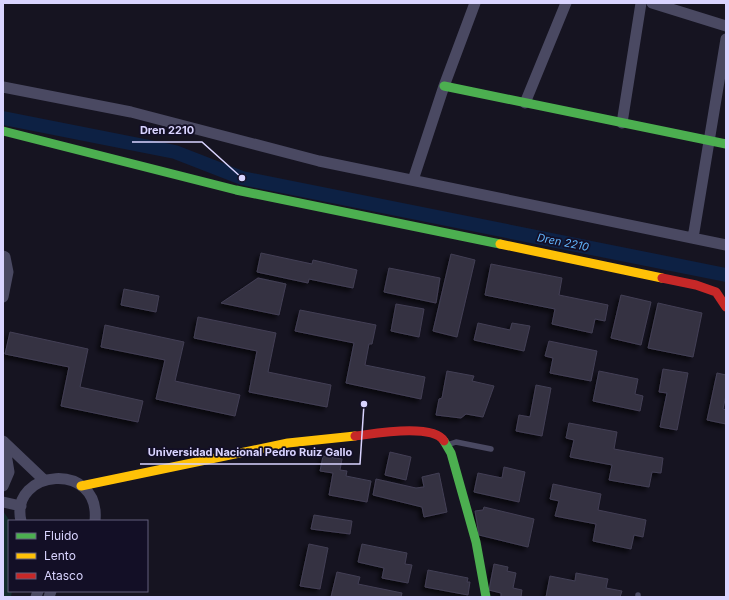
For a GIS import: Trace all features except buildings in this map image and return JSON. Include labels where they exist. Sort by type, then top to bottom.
[{"type":"street","points":[[413,180],[444,86],[475,3]]},
{"type":"street","points":[[525,103],[566,3]]},
{"type":"street","points":[[622,123],[641,3]]},
{"type":"street","points":[[652,3],[726,26]]},
{"type":"street","points":[[693,238],[726,40]]},
{"type":"street","points":[[444,86],[726,144]]},
{"type":"street","points":[[3,87],[131,112],[319,160],[726,245]]},
{"type":"street","points":[[3,131],[236,190],[696,285],[716,292],[726,308]]},
{"type":"street","points":[[3,256],[5,257],[8,272],[3,297]]},
{"type":"street","points":[[80,486],[295,442],[405,430],[433,433],[442,438],[451,453],[476,542],[486,597]]},
{"type":"street","points":[[4,441],[44,480]]},
{"type":"street","points":[[3,486],[8,472],[4,441]]},
{"type":"street","points":[[21,520],[21,506],[26,495],[33,486],[44,480],[67,478],[87,491],[93,501],[95,520]]},
{"type":"street","points":[[3,502],[21,506]]},
{"type":"lane","points":[[446,446],[456,442],[491,449]]},
{"type":"green space","points":[[3,511],[9,520],[8,520],[8,592],[12,592],[11,597],[3,597]]},
{"type":"waterway","name":"Dren 2210","points":[[3,118],[175,152],[242,178],[726,275]]},
{"type":"traffic: fast","points":[[444,86],[726,144]]},
{"type":"traffic: fast","points":[[3,131],[236,190],[500,244]]},
{"type":"traffic: fast","points":[[444,441],[451,453],[476,542],[486,597]]},
{"type":"traffic: slow","points":[[500,244],[662,278]]},
{"type":"traffic: slow","points":[[81,486],[288,443],[355,436]]},
{"type":"traffic: jam","points":[[662,278],[696,285],[716,292],[726,307]]},
{"type":"traffic: jam","points":[[355,436],[388,432],[416,431],[428,432],[438,436],[444,441]]},
{"type":"place","name":"Dren 2210","points":[[242,178]]},
{"type":"place","name":"Universidad Nacional Pedro Ruiz Gallo","points":[[364,404]]}]
